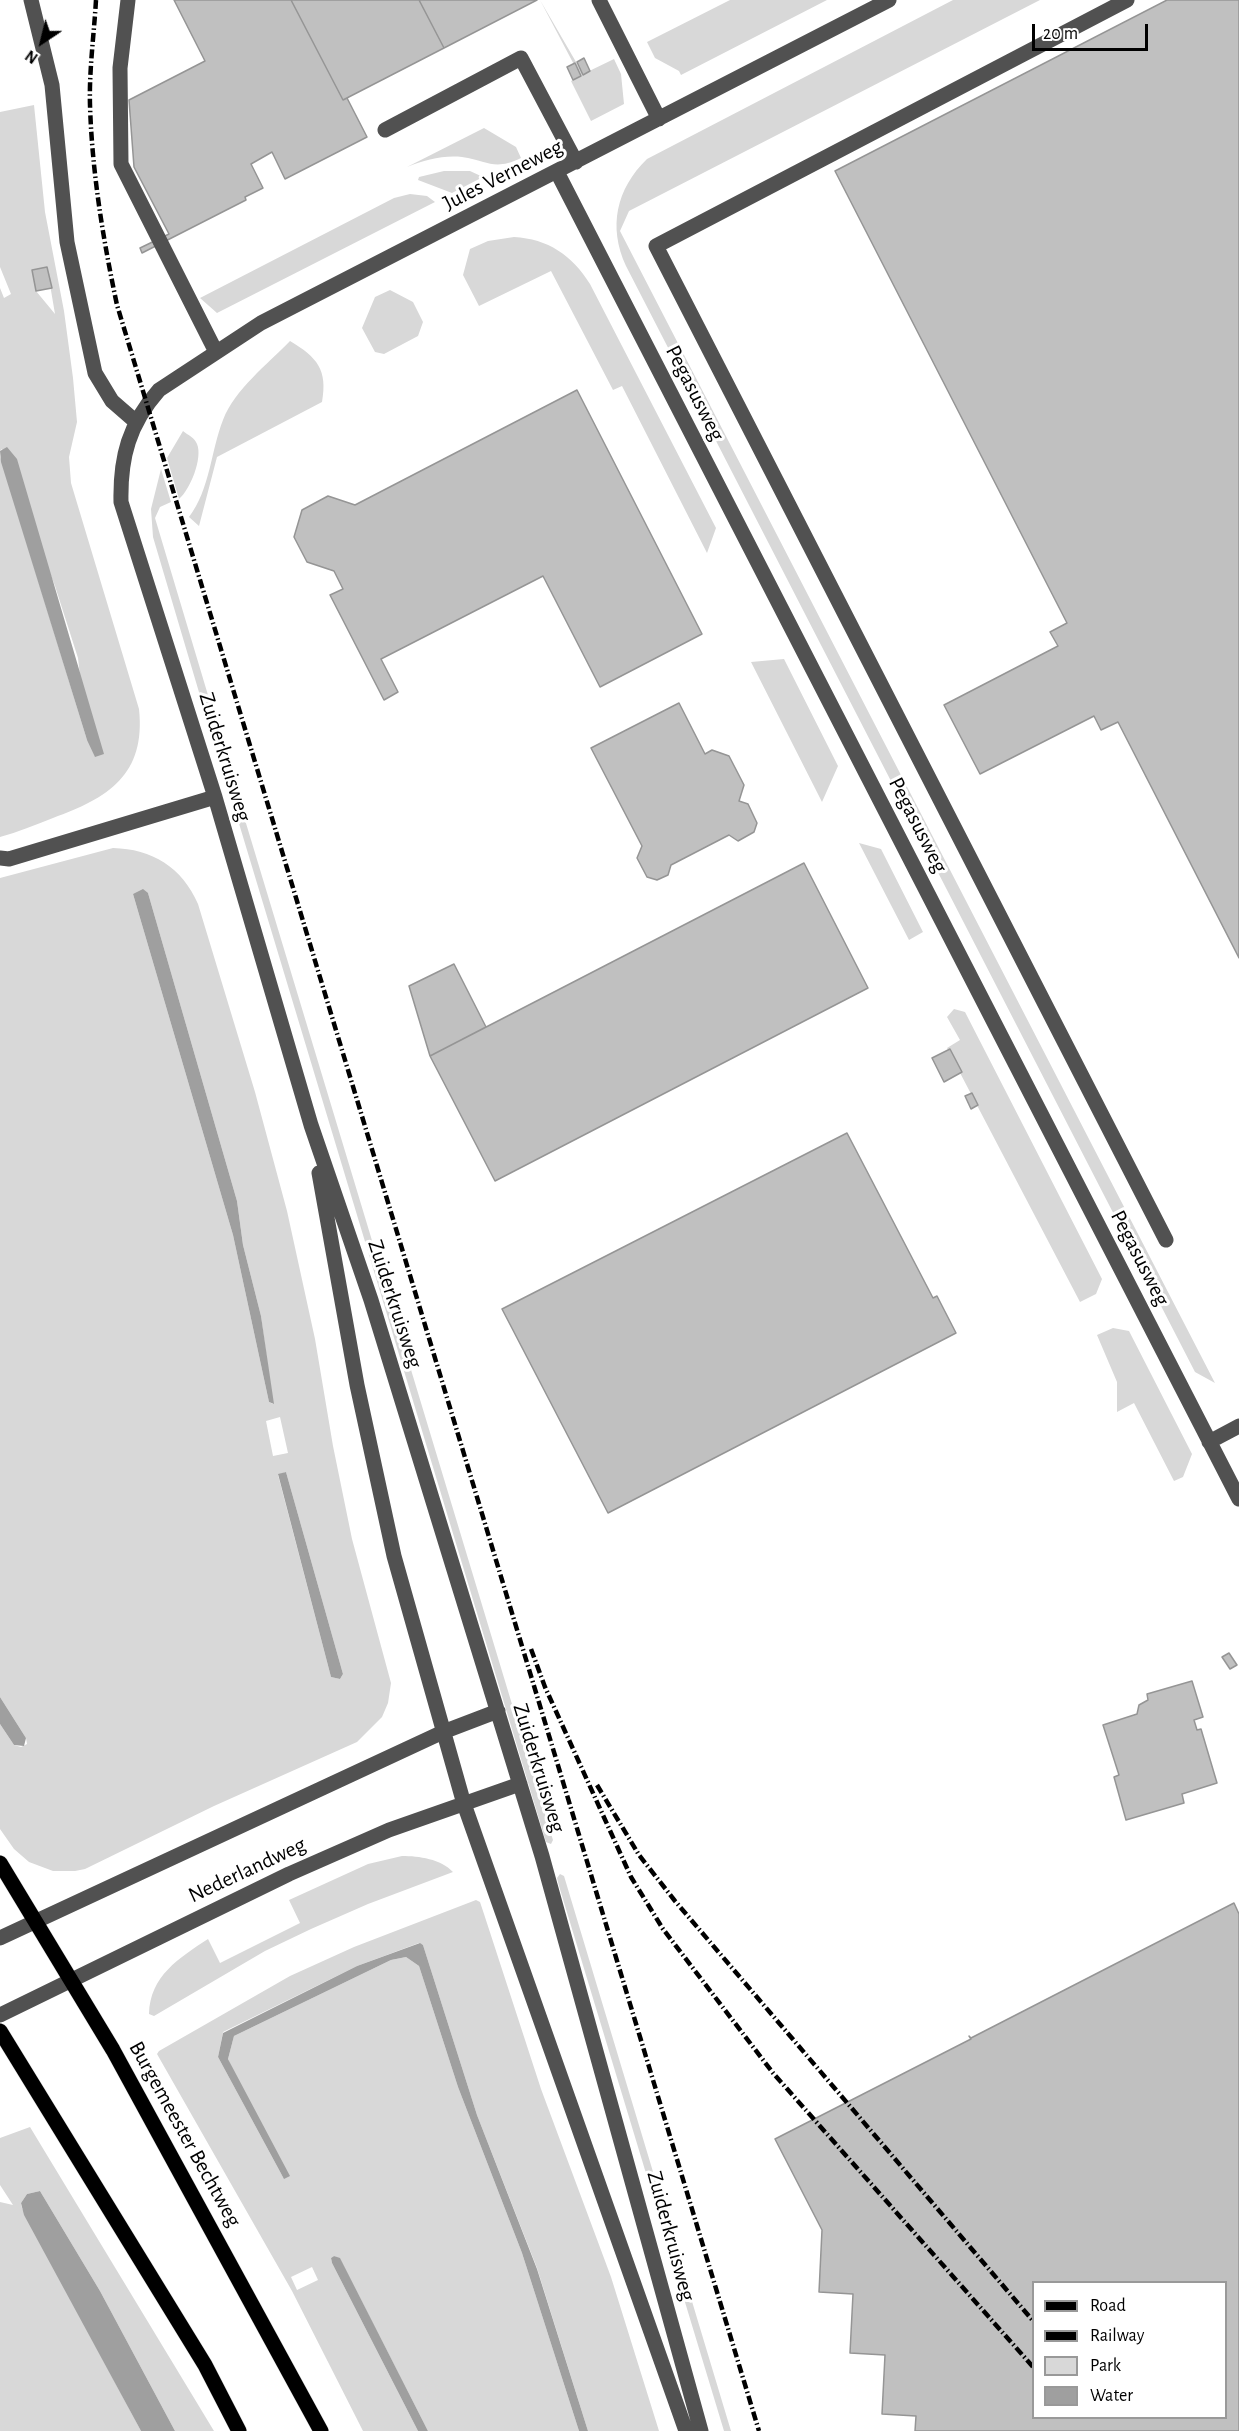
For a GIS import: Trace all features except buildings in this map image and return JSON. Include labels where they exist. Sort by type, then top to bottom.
[{"type":"main road","name":"Burgemeester Bechtweg","points":[[0,1863],[72,1979],[140,2098],[321,2431]]},
{"type":"main road","points":[[0,2031],[205,2365],[239,2431]]},
{"type":"street","points":[[31,0],[51,85],[67,242],[95,373],[112,401],[135,421]]},
{"type":"street","points":[[128,0],[120,68],[121,164],[216,352]]},
{"type":"street","points":[[599,0],[659,119]]},
{"type":"street","name":"Jules Verneweg","points":[[147,404],[171,381],[261,323],[889,0]]},
{"type":"street","points":[[1127,0],[656,246],[1166,1240]]},
{"type":"street","points":[[386,129],[522,58],[576,162]]},
{"type":"street","name":"Pegasusweg","points":[[557,172],[1239,1499]]},
{"type":"street","name":"Zuiderkruisweg","points":[[147,404],[135,421],[121,469],[121,502],[215,797],[311,1125],[371,1300],[542,1856],[701,2431]]},
{"type":"street","points":[[0,858],[9,859],[215,797]]},
{"type":"street","name":"Zuiderkruisweg","points":[[311,1125],[357,1385],[394,1556],[443,1732],[464,1804],[686,2431]]},
{"type":"street","points":[[1209,1442],[1239,1426]]},
{"type":"street","name":"Nederlandweg","points":[[0,1938],[443,1732],[498,1711]]},
{"type":"street","name":"Nederlandweg","points":[[0,2015],[299,1870],[389,1830],[520,1784]]},
{"type":"green space","points":[[540,0],[583,74],[614,59],[621,74],[624,104],[591,121],[571,81],[580,76]]},
{"type":"green space","points":[[730,0],[827,0],[681,75],[679,71],[655,58],[647,42]]},
{"type":"green space","points":[[953,0],[1040,0],[629,211],[620,231],[1215,1383],[1195,1372],[626,266],[617,237],[618,209],[622,196],[636,171],[647,159]]},
{"type":"green space","points":[[34,105],[45,212],[64,311],[73,378],[77,422],[69,457],[71,483],[139,709],[140,732],[136,751],[129,767],[119,781],[106,792],[73,810],[0,837],[0,456],[87,740],[78,658],[55,586],[2,449],[0,451],[0,288],[4,298],[11,294],[0,267],[0,112]],"holes":[[[47,267],[55,314],[36,291],[32,270]]]},
{"type":"green space","points":[[484,128],[516,147],[521,158],[504,164],[491,164],[462,157],[441,157],[407,167]]},
{"type":"green space","points":[[444,171],[470,171],[483,177],[452,193],[418,180],[419,177]]},
{"type":"green space","points":[[410,194],[427,196],[435,202],[217,313],[200,298],[394,198]]},
{"type":"green space","points":[[514,237],[538,241],[558,250],[575,265],[590,284],[716,528],[707,553],[622,386],[613,390],[551,271],[479,306],[463,275],[470,249],[488,241]]},
{"type":"green space","points":[[390,290],[413,302],[423,322],[418,336],[384,354],[375,352],[362,328],[375,297]]},
{"type":"green space","points":[[290,341],[314,359],[322,373],[322,402],[217,457],[199,526],[189,517],[201,495],[228,409],[252,378]]},
{"type":"green space","points":[[183,431],[196,442],[198,457],[191,481],[179,499],[167,458]]},
{"type":"green space","points":[[161,469],[171,502],[160,507],[155,518],[231,772],[225,780],[153,537],[151,509]]},
{"type":"green space","points":[[784,659],[838,766],[822,802],[751,662]]},
{"type":"green space","points":[[234,796],[239,800],[553,1840],[551,1844],[546,1842],[231,797]]},
{"type":"green space","points":[[859,843],[881,849],[923,932],[909,940]]},
{"type":"green space","points":[[113,848],[127,849],[153,856],[164,862],[183,880],[198,904],[255,1092],[287,1211],[315,1339],[352,1539],[391,1683],[388,1703],[382,1717],[357,1742],[214,1806],[85,1869],[75,1871],[53,1871],[29,1862],[14,1849],[0,1829],[0,1724],[14,1745],[21,1747],[27,1744],[26,1738],[0,1697],[0,878]],"holes":[[[148,893],[237,1201],[243,1245],[261,1316],[273,1404],[269,1402],[233,1235],[133,894]],[[280,1417],[288,1453],[273,1456],[266,1421]],[[286,1472],[343,1674],[340,1679],[331,1677],[278,1475]]]},
{"type":"green space","points":[[954,1009],[965,1012],[1102,1279],[1096,1294],[1080,1302],[947,1048],[960,1040],[947,1017]]},
{"type":"green space","points":[[1113,1328],[1129,1331],[1192,1454],[1183,1477],[1174,1481],[1134,1403],[1117,1412],[1117,1382],[1097,1335]]},
{"type":"green space","points":[[402,1856],[436,1861],[453,1872],[368,1904],[311,1929],[265,1951],[154,2016],[149,2014],[151,2001],[160,1979],[177,1961],[208,1939],[220,1963],[300,1923],[289,1900],[368,1864]]},
{"type":"green space","points":[[560,1874],[564,1876],[731,2431],[724,2431],[559,1886],[557,1878]]},
{"type":"green space","points":[[476,1900],[480,1902],[541,2089],[611,2277],[659,2431],[588,2431],[537,2268],[477,2115],[423,1945],[419,1943],[357,1966],[223,2032],[218,2057],[284,2179],[228,2059],[234,2036],[391,1960],[406,1957],[419,1966],[458,2087],[522,2253],[579,2431],[428,2431],[340,2259],[334,2256],[331,2258],[332,2263],[418,2431],[363,2431],[292,2291],[157,2054],[290,1976],[354,1947]],"holes":[[[312,2267],[318,2280],[297,2290],[291,2277]]]},
{"type":"green space","points":[[30,2127],[214,2431],[175,2431],[100,2291],[40,2191],[27,2194],[21,2203],[22,2208],[141,2431],[0,2431],[0,2202],[13,2205],[0,2185],[0,2138]]},
{"type":"water","points":[[7,447],[17,459],[104,754],[95,757],[87,740],[1,462],[0,451]]},
{"type":"water","points":[[143,889],[148,893],[237,1201],[243,1245],[261,1316],[274,1404],[269,1402],[233,1235],[133,894]]},
{"type":"water","points":[[286,1472],[343,1674],[340,1679],[331,1677],[278,1474]]},
{"type":"water","points":[[0,1697],[26,1738],[24,1746],[14,1745],[0,1724]]},
{"type":"water","points":[[420,1943],[423,1945],[477,2115],[537,2269],[588,2431],[579,2431],[522,2253],[458,2087],[419,1966],[406,1957],[391,1960],[234,2036],[228,2059],[290,2176],[284,2179],[218,2057],[223,2033],[357,1966]]},
{"type":"water","points":[[40,2191],[100,2291],[175,2431],[141,2431],[24,2215],[21,2203],[27,2194]]},
{"type":"water","points":[[334,2256],[340,2258],[428,2431],[418,2431],[332,2263],[331,2258]]},
{"type":"railway","points":[[96,0],[90,79],[91,130],[99,205],[117,305],[759,2431]]},
{"type":"railway","points":[[531,1649],[545,1687],[631,1877],[663,1929],[773,2073],[1032,2366]]},
{"type":"railway","points":[[597,1785],[639,1855],[675,1901],[1032,2320]]}]
